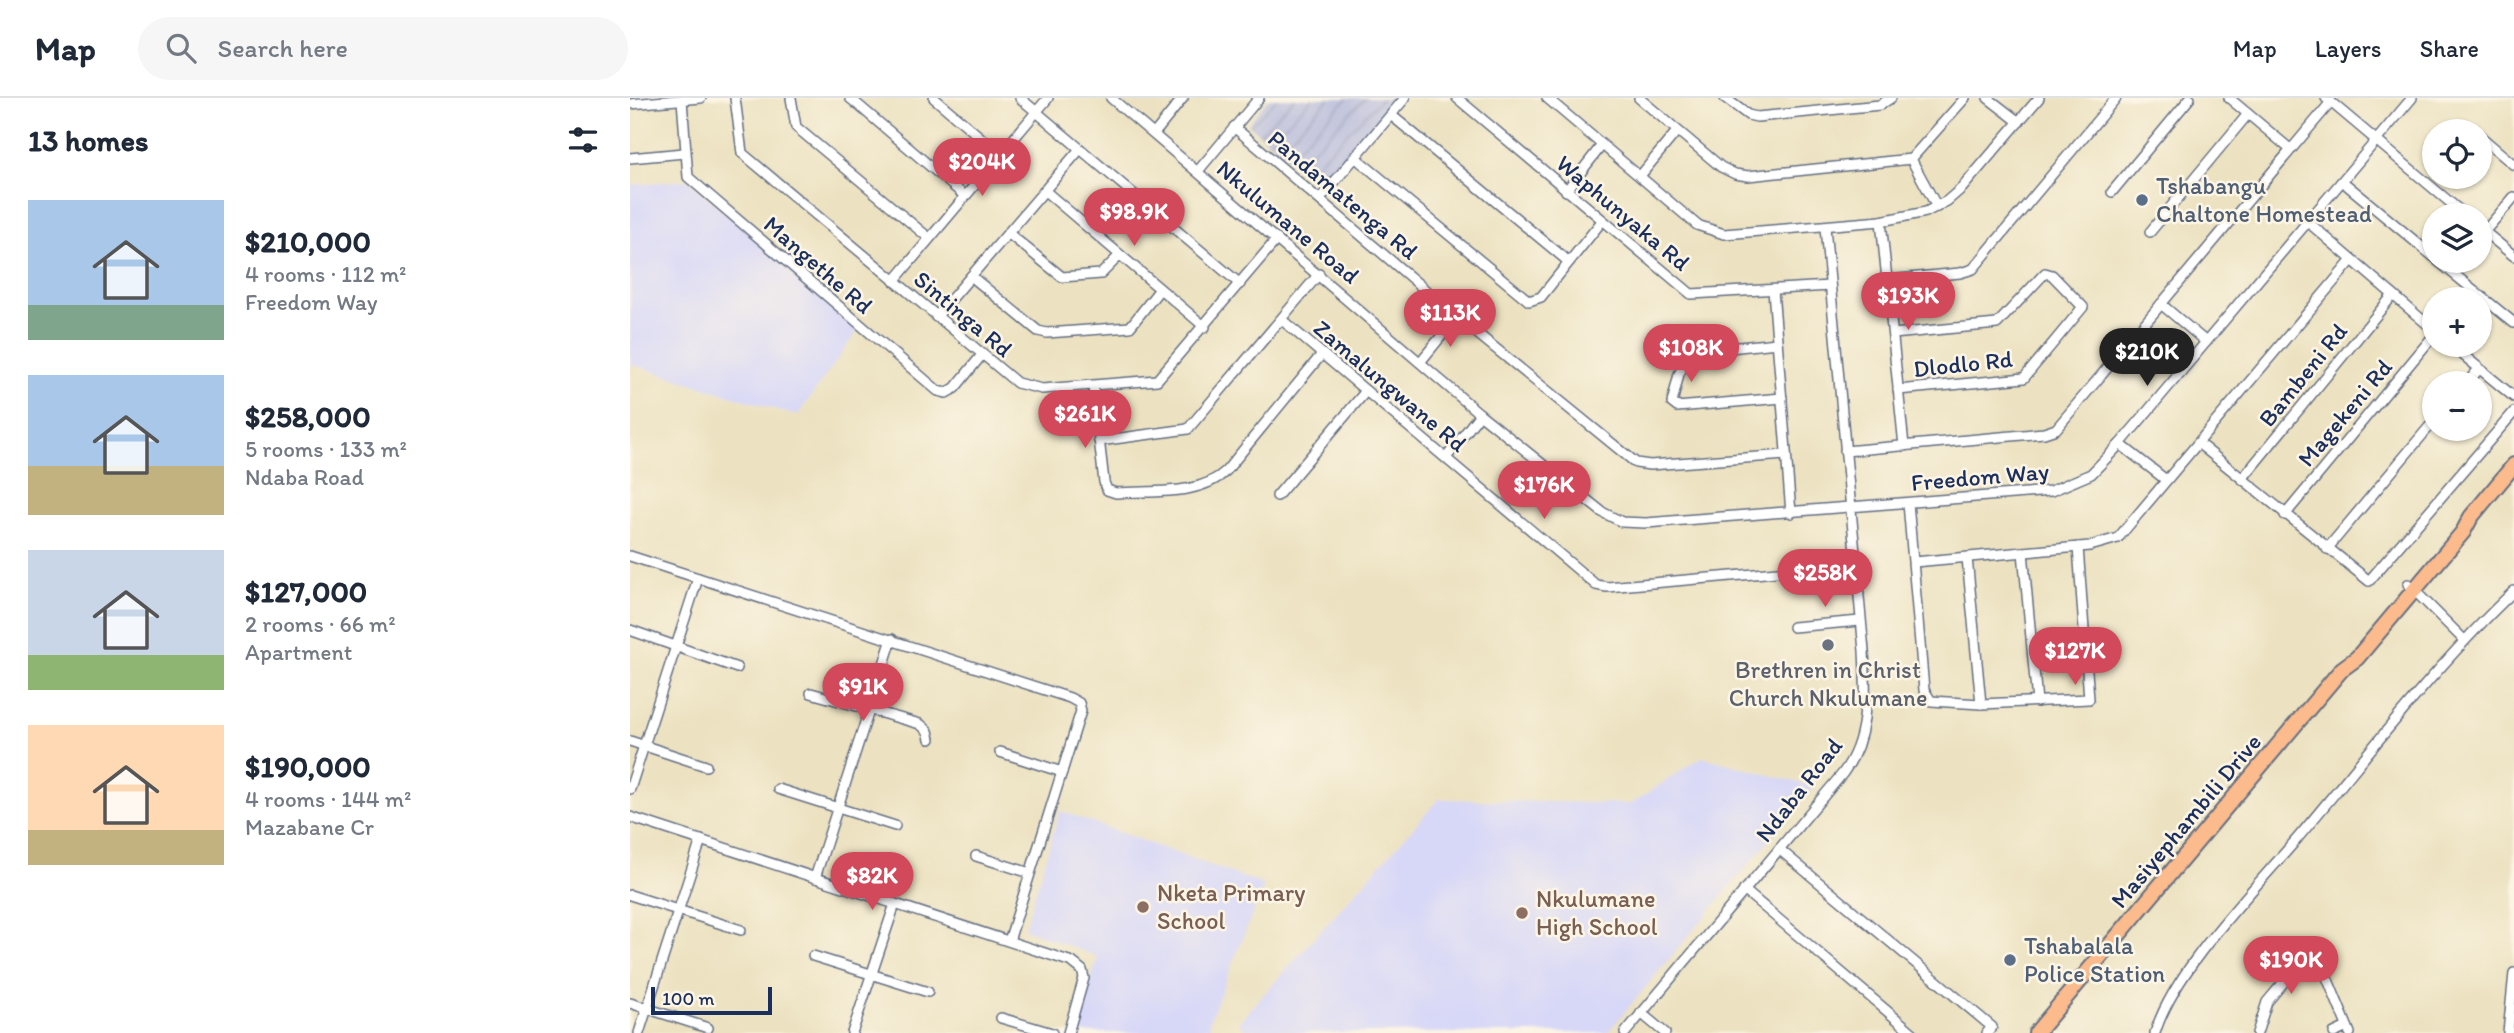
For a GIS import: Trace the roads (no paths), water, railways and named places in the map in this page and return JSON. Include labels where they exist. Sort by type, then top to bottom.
[{"type":"main road","name":"Masiyephambili Drive","points":[[2036,1033],[2342,669],[2350,653],[2411,587],[2457,526],[2471,517],[2514,465]]},
{"type":"street","points":[[630,104],[701,98]]},
{"type":"street","name":"Sintinga Rd","points":[[735,98],[742,153],[981,356],[1025,387],[1093,386],[1157,380],[1205,327],[1277,239]]},
{"type":"street","points":[[791,98],[796,127],[929,237]]},
{"type":"street","points":[[850,98],[964,196]]},
{"type":"street","points":[[934,98],[1000,154]]},
{"type":"street","points":[[1020,98],[1240,284]]},
{"type":"street","points":[[894,281],[1048,98]]},
{"type":"street","name":"Nkulumane Road","points":[[1111,98],[1480,414],[1612,518],[1646,523],[1850,508]]},
{"type":"street","points":[[1154,134],[1183,98]]},
{"type":"street","points":[[1198,171],[1259,98]]},
{"type":"street","points":[[1320,199],[1405,98]]},
{"type":"street","name":"Waphunyaka Rd","points":[[1457,98],[1691,293],[1830,286]]},
{"type":"street","points":[[1547,98],[1697,225],[1710,232],[1724,234],[1881,221],[1937,207],[1962,188],[2039,98]]},
{"type":"street","points":[[1726,98],[1748,115],[1756,117],[1880,105],[1891,98]]},
{"type":"street","points":[[1642,99],[1721,167],[1742,175],[1911,159],[1965,98]]},
{"type":"street","points":[[1989,98],[2019,122]]},
{"type":"street","points":[[1887,280],[1954,274],[1973,268],[2116,98]]},
{"type":"street","points":[[2112,192],[2190,98]]},
{"type":"street","points":[[2229,98],[2290,149]]},
{"type":"street","name":"Freedom Way","points":[[1850,508],[2062,488],[2091,474],[2120,444],[2412,98]]},
{"type":"street","name":"Mangethe Rd","points":[[682,100],[684,153],[691,181],[938,391],[951,391],[981,356]]},
{"type":"street","points":[[1845,451],[2044,433],[2056,429],[2328,100],[2451,203]]},
{"type":"street","points":[[2150,232],[2248,114]]},
{"type":"street","points":[[1391,115],[1569,262]]},
{"type":"street","name":"Pandamatenga Rd","points":[[1234,127],[1457,317],[1636,463],[1650,465],[1786,454]]},
{"type":"street","points":[[1640,176],[1677,131]]},
{"type":"street","points":[[1566,191],[1602,145]]},
{"type":"street","points":[[2492,146],[2514,165]]},
{"type":"street","points":[[936,317],[1080,149]]},
{"type":"street","points":[[630,158],[684,153]]},
{"type":"street","points":[[1356,158],[1525,299],[1534,301],[1541,297],[1602,221]]},
{"type":"street","points":[[1911,159],[1937,207]]},
{"type":"street","points":[[2342,181],[2422,247]]},
{"type":"street","points":[[1045,191],[1205,327]]},
{"type":"street","points":[[2492,220],[2514,197]]},
{"type":"street","points":[[1881,221],[1904,446]]},
{"type":"street","points":[[2308,222],[2422,322]]},
{"type":"street","name":"Ndaba Road","points":[[1625,1033],[1843,773],[1861,739],[1865,702],[1860,621],[1825,227]]},
{"type":"street","points":[[1008,233],[1062,277],[1101,274],[1120,255]]},
{"type":"street","points":[[2492,238],[2514,256]]},
{"type":"street","points":[[1914,562],[2078,547],[2118,538],[2352,260]]},
{"type":"street","name":"Dlodlo Rd","points":[[1893,334],[1997,324],[2045,273],[2052,275],[2083,307],[2024,377],[1898,390]]},
{"type":"street","points":[[2453,273],[2514,323]]},
{"type":"street","points":[[1099,441],[1188,429],[1319,274]]},
{"type":"street","points":[[971,276],[1038,331],[1047,334],[1130,327],[1160,289]]},
{"type":"street","points":[[1773,290],[1791,513]]},
{"type":"street","name":"Bambeni Rd","points":[[2242,479],[2393,295]]},
{"type":"street","points":[[2161,304],[2206,342]]},
{"type":"street","points":[[1420,361],[1457,317]]},
{"type":"street","name":"Zamalungwane Rd","points":[[1282,320],[1601,587],[1855,565]]},
{"type":"street","points":[[1777,343],[1692,352],[1679,374],[1672,404],[1677,407],[1782,398]]},
{"type":"street","name":"Magekeni Rd","points":[[2285,515],[2422,348]]},
{"type":"street","points":[[1093,386],[1104,482],[1111,492],[1207,485],[1234,461],[1322,354]]},
{"type":"street","points":[[2465,357],[2514,397]]},
{"type":"street","points":[[1278,496],[1366,390]]},
{"type":"street","points":[[2198,443],[2365,580],[2371,580],[2514,412]]},
{"type":"street","points":[[1446,458],[1480,414]]},
{"type":"street","points":[[2326,549],[2422,435]]},
{"type":"street","points":[[2120,444],[2166,480]]},
{"type":"street","points":[[1908,503],[1926,695],[1935,702],[1981,704],[2086,701],[2090,696],[2078,547]]},
{"type":"street","points":[[2023,552],[2037,702]]},
{"type":"street","points":[[630,556],[1076,700],[1081,711],[1009,941]]},
{"type":"street","points":[[1967,558],[1981,704]]},
{"type":"street","points":[[630,789],[698,578]]},
{"type":"street","points":[[2411,587],[2465,640]]},
{"type":"street","points":[[2155,1033],[2173,989],[2465,640],[2514,591]]},
{"type":"street","points":[[1793,627],[1860,621]]},
{"type":"street","points":[[630,630],[737,668]]},
{"type":"street","points":[[815,877],[892,639]]},
{"type":"street","points":[[811,693],[920,724],[928,731],[930,739]]},
{"type":"street","points":[[630,741],[706,766]]},
{"type":"street","points":[[1000,752],[1062,772]]},
{"type":"street","points":[[778,789],[895,827]]},
{"type":"street","points":[[630,817],[1072,962],[1082,970],[1084,983],[1068,1033]]},
{"type":"street","points":[[639,1033],[701,840]]},
{"type":"street","points":[[1779,849],[1992,1031]]},
{"type":"street","points":[[976,856],[1030,873]]},
{"type":"street","points":[[1744,890],[1913,1033]]},
{"type":"street","points":[[630,895],[741,930]]},
{"type":"street","points":[[852,1033],[895,904]]},
{"type":"street","points":[[2257,1033],[2267,1002],[2309,952],[2326,975],[2349,1030],[2334,1033]]},
{"type":"street","points":[[813,956],[928,992]]},
{"type":"street","points":[[2508,1033],[2514,973]]},
{"type":"street","points":[[630,1003],[708,1028]]},
{"type":"street","points":[[1642,1013],[1665,1033]]},
{"type":"street","points":[[1001,1018],[1052,1033]]},
{"type":"place","name":"Tshabangu Chaltone Homestead","points":[[2142,200]]},
{"type":"place","name":"Brethren in Christ Church Nkulumane","points":[[1828,645]]},
{"type":"place","name":"Nketa Primary School","points":[[1143,907]]},
{"type":"place","name":"Nkulumane High School","points":[[1522,913]]},
{"type":"place","name":"Tshabalala Police Station","points":[[2010,960]]}]
